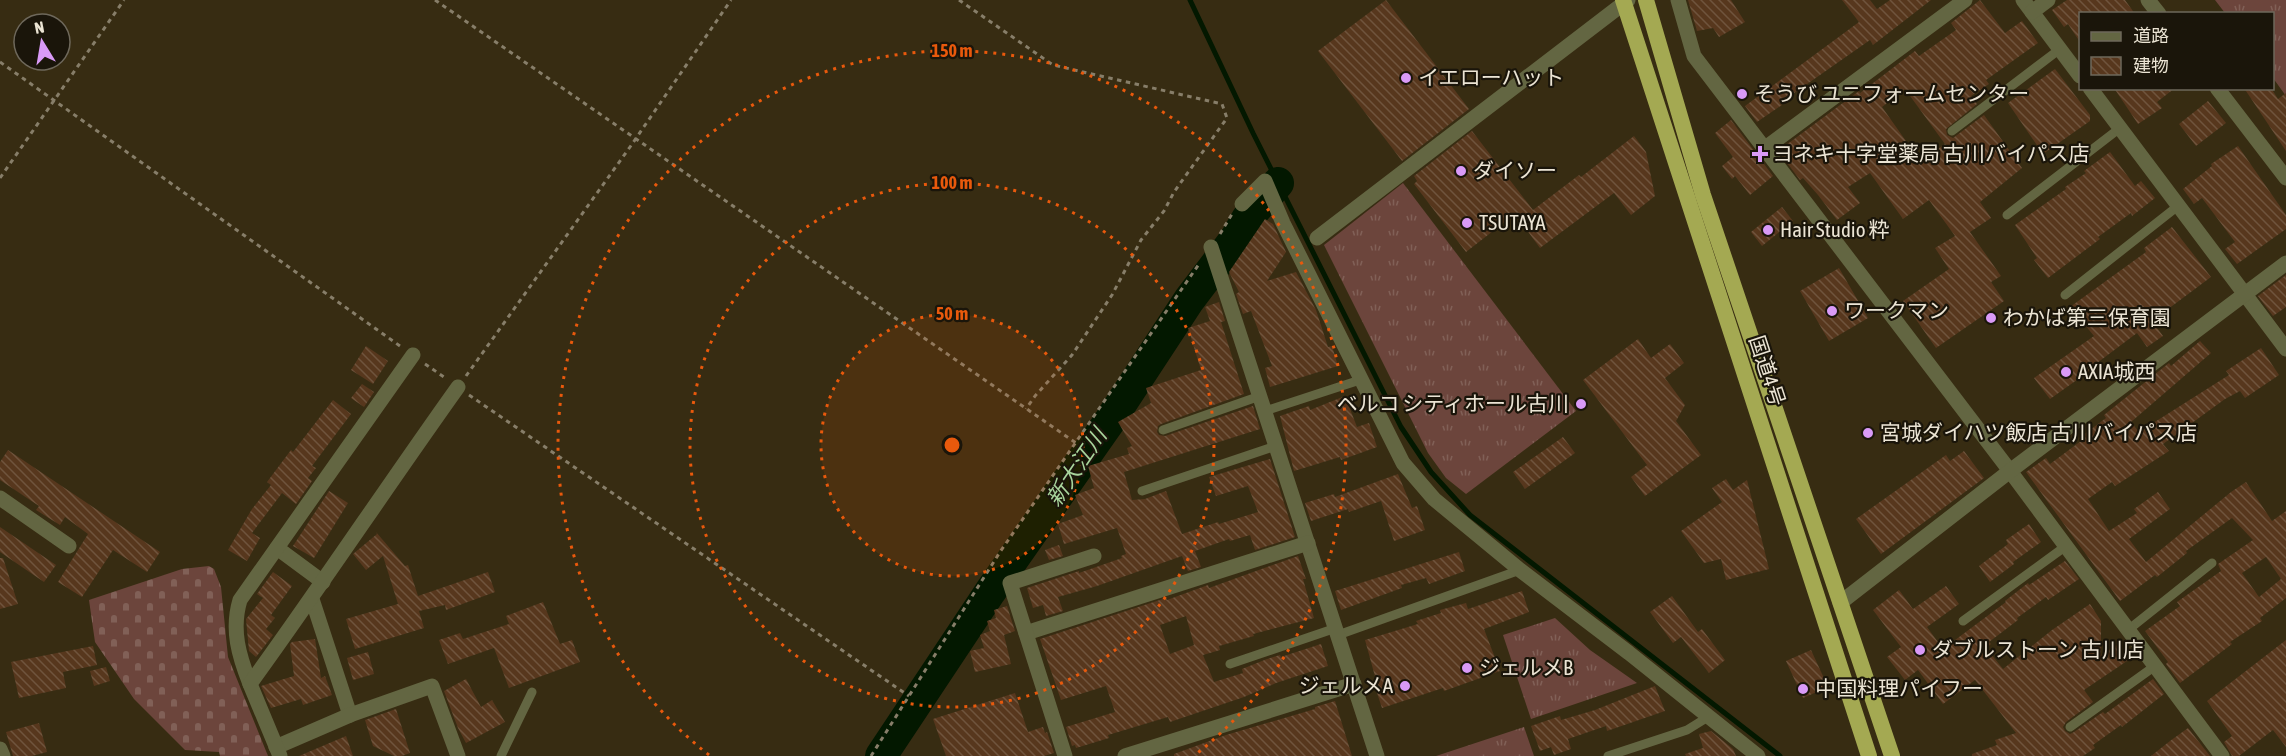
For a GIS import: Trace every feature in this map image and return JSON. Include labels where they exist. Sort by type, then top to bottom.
[{"type":"highway","name":"国道4号","points":[[1646,0],[1703,195],[1892,756]]},
{"type":"highway","name":"国道4号","points":[[1625,1],[1869,756]]},
{"type":"street","points":[[1678,0],[1694,56],[2010,471],[2222,756]]},
{"type":"street","points":[[1764,149],[1965,0]]},
{"type":"street","points":[[2048,0],[2027,6],[2079,75]]},
{"type":"street","points":[[2148,0],[2157,12]]},
{"type":"street","points":[[1317,238],[1625,1]]},
{"type":"street","points":[[2092,90],[2286,349]]},
{"type":"street","points":[[2219,90],[2286,178]]},
{"type":"street","points":[[1242,204],[1260,186],[1282,223],[1402,463],[1434,498],[1520,570],[1758,756]]},
{"type":"street","points":[[1211,248],[1377,756]]},
{"type":"street","points":[[1840,603],[2010,471],[2286,263]]},
{"type":"street","points":[[413,355],[240,600],[235,618],[240,659],[278,751],[350,715],[432,686],[458,756]]},
{"type":"street","points":[[250,684],[312,599],[391,481],[458,387]]},
{"type":"street","points":[[0,498],[69,546]]},
{"type":"street","points":[[1026,633],[1308,543]]},
{"type":"street","points":[[277,548],[323,582]]},
{"type":"street","points":[[1065,756],[1010,583],[1094,556]]},
{"type":"street","points":[[312,599],[350,715]]},
{"type":"street","points":[[1125,756],[1354,684]]},
{"type":"street","points":[[0,749],[3,756]]},
{"type":"lane","points":[[1952,131],[2060,49]]},
{"type":"lane","points":[[2007,215],[2120,128]]},
{"type":"lane","points":[[2065,295],[2178,206]]},
{"type":"lane","points":[[1265,411],[1360,380]]},
{"type":"lane","points":[[1163,430],[1260,396]]},
{"type":"lane","points":[[1142,490],[1276,446]]},
{"type":"lane","points":[[1963,621],[2066,546]]},
{"type":"lane","points":[[2128,630],[2212,563]]},
{"type":"lane","points":[[1230,664],[1337,632],[1520,570]]},
{"type":"lane","points":[[2070,727],[2155,666]]},
{"type":"lane","points":[[501,756],[532,692]]},
{"type":"lane","points":[[1608,756],[1687,730],[1708,717]]},
{"type":"path","points":[[0,178],[124,0]]},
{"type":"path","points":[[435,0],[1076,443]]},
{"type":"path","points":[[458,387],[731,0]]},
{"type":"path","points":[[959,0],[1053,64],[1222,104],[1227,118],[1174,192],[1164,211],[1153,223],[1112,295],[1072,355],[1026,409]]},
{"type":"path","points":[[0,62],[458,387],[909,696]]},
{"type":"path","points":[[871,756],[1000,552],[1211,248],[1230,216],[1242,204]]},
{"type":"green space","points":[[2215,0],[2286,0],[2286,96],[2274,79],[2274,12],[2224,12]]},
{"type":"green space","points":[[1403,183],[1576,411],[1466,494],[1446,478],[1428,453],[1324,245]]},
{"type":"green space","points":[[209,566],[214,569],[221,587],[228,657],[268,756],[220,756],[219,752],[185,750],[134,699],[95,642],[89,600],[182,569]]},
{"type":"green space","points":[[1555,618],[1590,650],[1637,683],[1531,719],[1503,635]]},
{"type":"green space","points":[[1524,727],[1534,756],[1436,756]]},
{"type":"building","points":[[1386,0],[1469,109],[1402,161],[1318,51]]},
{"type":"building","points":[[1688,0],[1731,0],[1745,22],[1719,37],[1713,28],[1697,31]]},
{"type":"building","points":[[1842,0],[1870,0],[1877,9],[1890,0],[1931,0],[1873,45],[1870,40],[1780,103],[1782,105],[1757,122],[1745,106],[1859,22]]},
{"type":"building","points":[[1980,0],[2005,33],[2022,21],[2038,43],[1986,80],[1989,84],[1971,96],[1977,104],[1946,129],[1947,135],[1953,138],[1984,115],[2022,168],[1980,202],[1991,218],[1970,232],[2001,276],[1991,282],[2004,301],[1936,348],[1903,301],[1949,269],[1935,248],[1955,236],[1929,200],[1903,219],[1870,173],[1848,187],[1860,203],[1837,220],[1803,178],[1800,180],[1778,151],[1915,51],[1919,56],[1956,30],[1951,23]],"holes":[[[1905,89],[1945,144],[1920,161],[1882,107]]]},
{"type":"building","points":[[2067,0],[2125,0],[2134,12],[2079,12],[2079,40],[2068,24],[2064,27],[2052,10]]},
{"type":"building","points":[[2055,69],[2090,115],[2090,121],[2043,154],[2008,103]]},
{"type":"building","points":[[2115,90],[2172,90],[2157,102],[2162,108],[2138,124]]},
{"type":"building","points":[[2245,90],[2272,90],[2278,99],[2286,93],[2286,151]]},
{"type":"building","points":[[2208,101],[2226,123],[2196,146],[2179,124]]},
{"type":"building","points":[[1731,120],[1773,176],[1750,195],[1735,176],[1732,179],[1722,166],[1733,157],[1715,133]]},
{"type":"building","points":[[1472,131],[1533,210],[1634,136],[1646,152],[1655,196],[1631,215],[1614,193],[1540,248],[1515,214],[1466,252],[1414,184],[1417,181],[1414,176]]},
{"type":"building","points":[[2238,146],[2286,215],[2286,229],[2237,264],[2225,249],[2235,242],[2202,198],[2194,204],[2183,189],[2212,166],[2211,164]]},
{"type":"building","points":[[2110,152],[2135,186],[2141,181],[2155,198],[2132,216],[2131,213],[2098,237],[2100,239],[2048,278],[2034,260],[2037,258],[2015,225],[2066,189],[2065,187],[2086,173],[2084,171]]},
{"type":"building","points":[[1782,207],[1793,221],[1762,246],[1751,232]]},
{"type":"building","points":[[1265,219],[1273,224],[1286,252],[1267,281],[1296,272],[1316,310],[1328,347],[1332,346],[1338,366],[1270,387],[1265,368],[1272,366],[1251,311],[1243,314],[1236,294],[1239,292],[1229,272]]},
{"type":"building","points":[[2172,227],[2211,277],[2152,321],[2163,336],[2147,347],[2137,333],[2097,363],[2098,365],[2050,399],[2034,378],[2094,336],[2070,307],[2146,252],[2144,248]]},
{"type":"building","points":[[1839,268],[1868,318],[1829,341],[1800,291]]},
{"type":"building","points":[[2286,275],[2286,307],[2273,316],[2258,296]]},
{"type":"building","points":[[1219,302],[1225,321],[1221,322],[1244,394],[1161,424],[1157,432],[1165,436],[1253,406],[1260,429],[1124,472],[1132,500],[1145,499],[1166,491],[1182,534],[1218,522],[1219,524],[1258,512],[1248,486],[1216,496],[1209,477],[1270,459],[1295,537],[1255,550],[1250,535],[1230,541],[1229,539],[1195,551],[1201,567],[1188,571],[1182,556],[1058,597],[1063,611],[1046,616],[1043,605],[1033,608],[1027,588],[1079,571],[1079,573],[1122,558],[1121,556],[1126,554],[1117,528],[1064,544],[1058,524],[1083,515],[1075,495],[1094,488],[1088,466],[1129,454],[1127,448],[1132,446],[1118,422],[1151,403],[1146,388],[1201,370],[1188,328],[1210,321],[1205,307]]},
{"type":"building","points":[[1638,339],[1651,358],[1670,344],[1684,363],[1665,378],[1685,405],[1676,421],[1701,455],[1645,496],[1631,477],[1647,465],[1583,380]]},
{"type":"building","points":[[2200,341],[2211,353],[2131,422],[2139,432],[2229,375],[2226,371],[2261,348],[2279,375],[2245,398],[2240,391],[2225,399],[2163,444],[2169,451],[2115,486],[2112,482],[2088,499],[2109,531],[2137,513],[2134,509],[2158,492],[2170,509],[2129,539],[2146,562],[2246,482],[2272,521],[2286,511],[2286,598],[2260,618],[2262,621],[2230,642],[2232,644],[2180,683],[2145,631],[2180,606],[2177,602],[2221,571],[2218,564],[2253,540],[2232,518],[2186,551],[2187,553],[2157,577],[2155,575],[2120,601],[2026,472],[2046,458],[2050,464],[2081,441],[2079,438],[2106,418],[2104,415],[2169,363],[2171,366]],"holes":[[[2266,557],[2281,579],[2259,597],[2242,573]]]},
{"type":"building","points":[[366,346],[388,361],[373,384],[351,370]]},
{"type":"building","points":[[362,384],[374,392],[364,407],[351,398]]},
{"type":"building","points":[[1345,396],[1357,427],[1369,423],[1377,447],[1341,460],[1340,457],[1294,471],[1280,416],[1309,406],[1310,410]]},
{"type":"building","points":[[333,400],[351,414],[312,466],[316,468],[308,478],[312,481],[296,504],[282,493],[252,533],[260,538],[247,561],[228,550],[252,509],[271,485],[267,482]]},
{"type":"building","points":[[1563,437],[1575,453],[1525,489],[1513,472]]},
{"type":"building","points":[[8,450],[160,552],[147,572],[113,550],[82,597],[58,582],[88,534],[65,517],[60,525],[36,510],[39,506],[0,480],[0,462]]},
{"type":"building","points":[[1964,451],[1984,478],[1881,554],[1856,519],[1946,455],[1950,461]]},
{"type":"building","points":[[1398,474],[1412,508],[1417,506],[1425,530],[1394,541],[1381,501],[1311,521],[1305,503],[1334,494],[1335,497]]},
{"type":"building","points":[[1726,479],[1733,490],[1747,480],[1769,569],[1726,580],[1721,559],[1704,563],[1681,531],[1722,502],[1712,488]]},
{"type":"building","points":[[329,491],[348,503],[314,558],[293,546]]},
{"type":"building","points":[[2029,524],[2041,542],[1990,582],[1979,566],[2008,544],[2006,540]]},
{"type":"building","points":[[0,527],[56,565],[44,582],[0,552]]},
{"type":"building","points":[[376,532],[405,566],[408,565],[418,596],[488,572],[495,592],[446,610],[445,605],[419,611],[424,628],[355,649],[346,619],[398,604],[383,556],[366,570],[353,554],[377,534]]},
{"type":"building","points":[[1059,545],[1063,556],[1049,560],[1045,550]]},
{"type":"building","points":[[1459,552],[1465,571],[1429,584],[1426,578],[1401,585],[1402,588],[1341,610],[1335,591]]},
{"type":"building","points":[[1298,556],[1306,579],[1303,579],[1314,618],[1253,634],[1254,636],[1219,646],[1220,650],[1203,655],[1214,682],[1243,673],[1242,669],[1267,659],[1280,655],[1281,657],[1321,644],[1328,666],[1170,722],[1168,717],[1108,735],[1109,738],[1076,748],[1075,745],[1072,746],[1066,727],[1115,712],[1106,686],[1061,700],[1040,639],[1208,585],[1209,588]],"holes":[[[1186,616],[1194,645],[1170,654],[1160,625]]]},
{"type":"building","points":[[0,558],[3,558],[18,604],[0,609]]},
{"type":"building","points":[[2065,561],[2079,579],[2048,600],[2046,597],[2017,618],[2018,620],[1989,642],[1991,644],[1986,648],[2003,669],[2052,630],[2090,604],[2101,621],[2101,655],[2116,645],[2127,661],[2084,690],[2093,702],[2066,722],[2063,727],[2065,731],[2070,734],[2103,712],[2105,714],[2153,679],[2164,694],[2122,727],[2121,725],[2093,745],[2095,748],[2083,756],[1972,756],[1972,754],[1997,745],[1995,740],[2016,733],[1975,680],[1943,704],[1918,670],[1905,680],[1887,657],[1901,647],[1873,610],[1899,590],[1913,609],[1946,586],[1959,604],[1927,627],[1943,649],[2028,583],[2029,585]]},
{"type":"building","points":[[273,572],[292,586],[271,615],[275,618],[266,629],[273,635],[256,657],[249,651],[246,619],[263,598],[257,594]]},
{"type":"building","points":[[1522,591],[1529,612],[1484,629],[1500,671],[1444,691],[1443,688],[1382,708],[1373,681],[1376,680],[1365,640],[1418,624],[1416,621],[1441,613],[1440,610],[1466,603],[1468,609]]},
{"type":"building","points":[[1672,596],[1698,632],[1702,629],[1725,660],[1709,673],[1681,637],[1673,643],[1650,612]]},
{"type":"building","points":[[543,602],[560,644],[572,640],[580,662],[509,688],[494,648],[448,664],[439,640],[460,633],[463,639],[509,624],[506,616]]},
{"type":"building","points":[[1007,606],[1015,631],[1004,635],[1011,664],[975,672],[970,651],[984,648],[980,635],[990,631],[987,621],[996,618],[994,610]]},
{"type":"building","points":[[315,639],[321,678],[325,676],[332,695],[303,705],[301,699],[271,708],[261,686],[294,676],[290,644]]},
{"type":"building","points":[[2286,640],[2286,747],[2273,730],[2239,756],[2232,756],[2224,742],[2232,736],[2207,701]]},
{"type":"building","points":[[93,646],[97,665],[63,672],[66,688],[19,698],[11,662]]},
{"type":"building","points":[[1811,650],[1828,687],[1803,698],[1786,661]]},
{"type":"building","points":[[368,652],[374,674],[353,680],[347,658]]},
{"type":"building","points":[[106,667],[110,681],[94,686],[90,671]]},
{"type":"building","points":[[466,679],[481,707],[492,700],[505,722],[466,743],[444,691]]},
{"type":"building","points":[[1655,686],[1665,711],[1607,731],[1606,726],[1568,739],[1571,749],[1554,755],[1551,747],[1540,751],[1531,726],[1560,716],[1561,720],[1595,710]]},
{"type":"building","points":[[1015,693],[1028,732],[1043,727],[1054,753],[1044,756],[946,756],[933,719]]},
{"type":"building","points":[[1335,701],[1352,756],[1174,756],[1174,754],[1226,735]]},
{"type":"building","points":[[396,709],[410,753],[402,756],[394,756],[373,746],[365,720]]},
{"type":"building","points":[[39,723],[47,752],[32,756],[13,756],[6,732]]},
{"type":"building","points":[[2188,728],[2210,756],[2151,756],[2170,741]]},
{"type":"building","points":[[1711,731],[1733,749],[1736,756],[1686,756],[1685,754],[1703,748],[1699,734]]},
{"type":"building","points":[[346,736],[353,756],[299,756]]},
{"type":"waterway","points":[[1190,0],[1253,133],[1401,427],[1431,472],[1470,515],[1780,756]]},
{"type":"waterway","name":"新大江川","points":[[881,756],[990,592],[1109,422],[1189,300],[1236,238],[1247,219],[1278,183]]},
{"type":"place","name":"イエローハット","points":[[1406,78]]},
{"type":"place","name":"そうび ユニフォームセンター","points":[[1742,94]]},
{"type":"place","name":"ヨネキ十字堂薬局 古川バイパス店","points":[[1760,154]]},
{"type":"place","name":"ダイソー","points":[[1461,171]]},
{"type":"place","name":"TSUTAYA","points":[[1467,223]]},
{"type":"place","name":"Hair Studio 粋","points":[[1768,230]]},
{"type":"place","name":"ワークマン","points":[[1832,311]]},
{"type":"place","name":"わかば第三保育園","points":[[1991,318]]},
{"type":"place","name":"AXIA城西","points":[[2066,372]]},
{"type":"place","name":"ベルコ シティホール古川","points":[[1581,404]]},
{"type":"place","name":"宮城ダイハツ飯店 古川バイパス店","points":[[1868,433]]},
{"type":"place","name":"ダブルストーン 古川店","points":[[1920,650]]},
{"type":"place","name":"ジェルメB","points":[[1467,668]]},
{"type":"place","name":"ジェルメA","points":[[1405,686]]},
{"type":"place","name":"中国料理パイフー","points":[[1803,689]]}]
